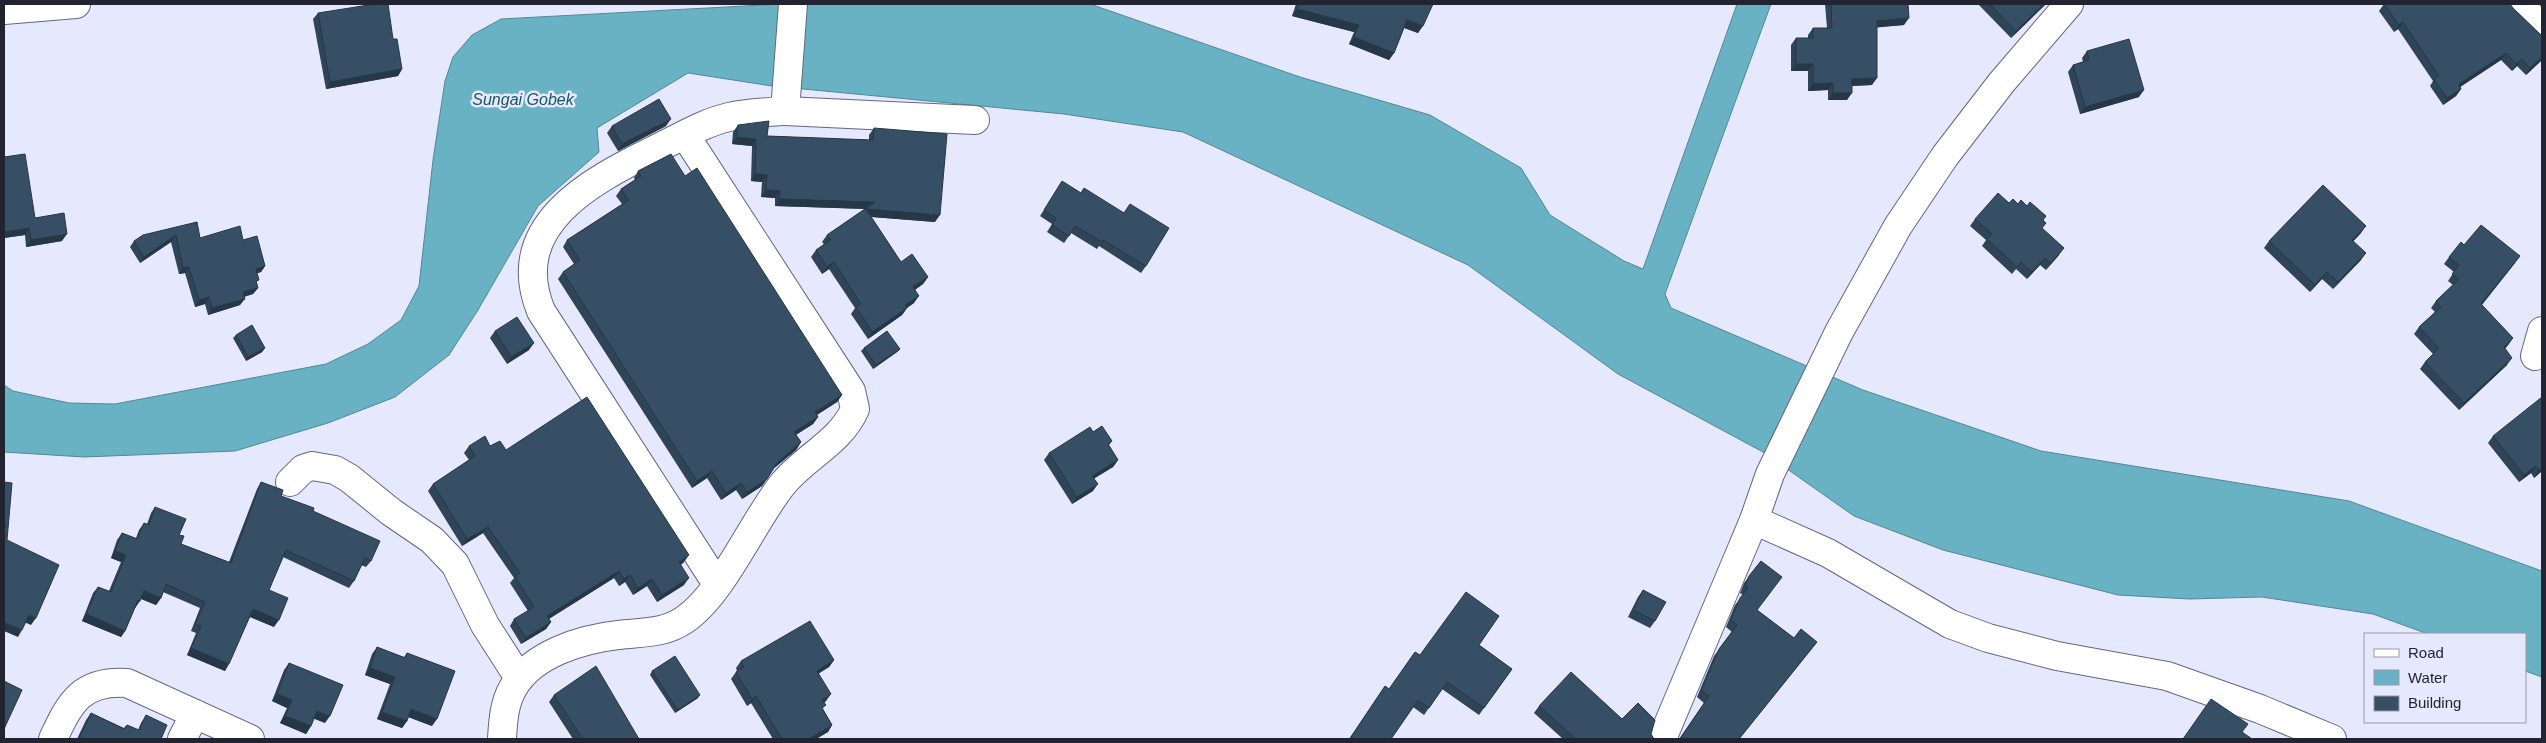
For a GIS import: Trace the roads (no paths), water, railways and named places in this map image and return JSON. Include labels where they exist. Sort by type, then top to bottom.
[{"type":"street","points":[[4,10],[76,4]]},
{"type":"street","points":[[786,99],[793,4]]},
{"type":"street","points":[[1662,739],[1754,520],[1770,474],[1839,332],[1898,226],[1945,156],[2002,82],[2069,4]]},
{"type":"street","points":[[2520,4],[2542,28]]},
{"type":"street","points":[[717,584],[541,310],[534,293],[531,273],[541,236],[551,219],[561,208],[600,179],[685,135],[728,118],[786,99],[975,120]]},
{"type":"street","points":[[502,739],[508,698],[519,678],[536,663],[581,643],[601,637],[656,631],[675,626],[698,610],[781,486],[851,419],[855,409],[851,391],[685,135]]},
{"type":"street","points":[[290,482],[303,469],[312,466],[335,470],[349,478],[391,512],[432,540],[455,564],[485,625],[519,678]]},
{"type":"street","points":[[1754,520],[1828,553],[1950,624],[1988,638],[2057,656],[2167,676],[2260,709],[2332,739]]},
{"type":"street","points":[[53,739],[66,712],[79,696],[94,685],[108,682],[127,683],[250,739]]},
{"type":"street","points":[[182,739],[195,714]]},
{"type":"water","name":"Sungai Gobek","points":[[782,4],[1090,4],[1300,77],[1430,115],[1521,168],[1550,215],[1624,261],[1643,269],[1737,4],[1771,4],[1665,294],[1671,308],[1863,390],[2041,451],[2349,501],[2542,571],[2542,677],[2526,671],[2526,633],[2425,633],[2373,614],[2262,597],[2189,599],[2118,595],[1943,550],[1854,516],[1763,452],[1618,374],[1468,265],[1183,132],[1064,114],[772,86],[688,73],[597,128],[599,152],[538,206],[478,310],[449,355],[395,397],[328,423],[235,451],[84,457],[4,452],[4,385],[13,391],[69,403],[115,404],[326,364],[368,344],[401,320],[419,286],[433,160],[445,81],[453,57],[472,35],[501,19]]}]
